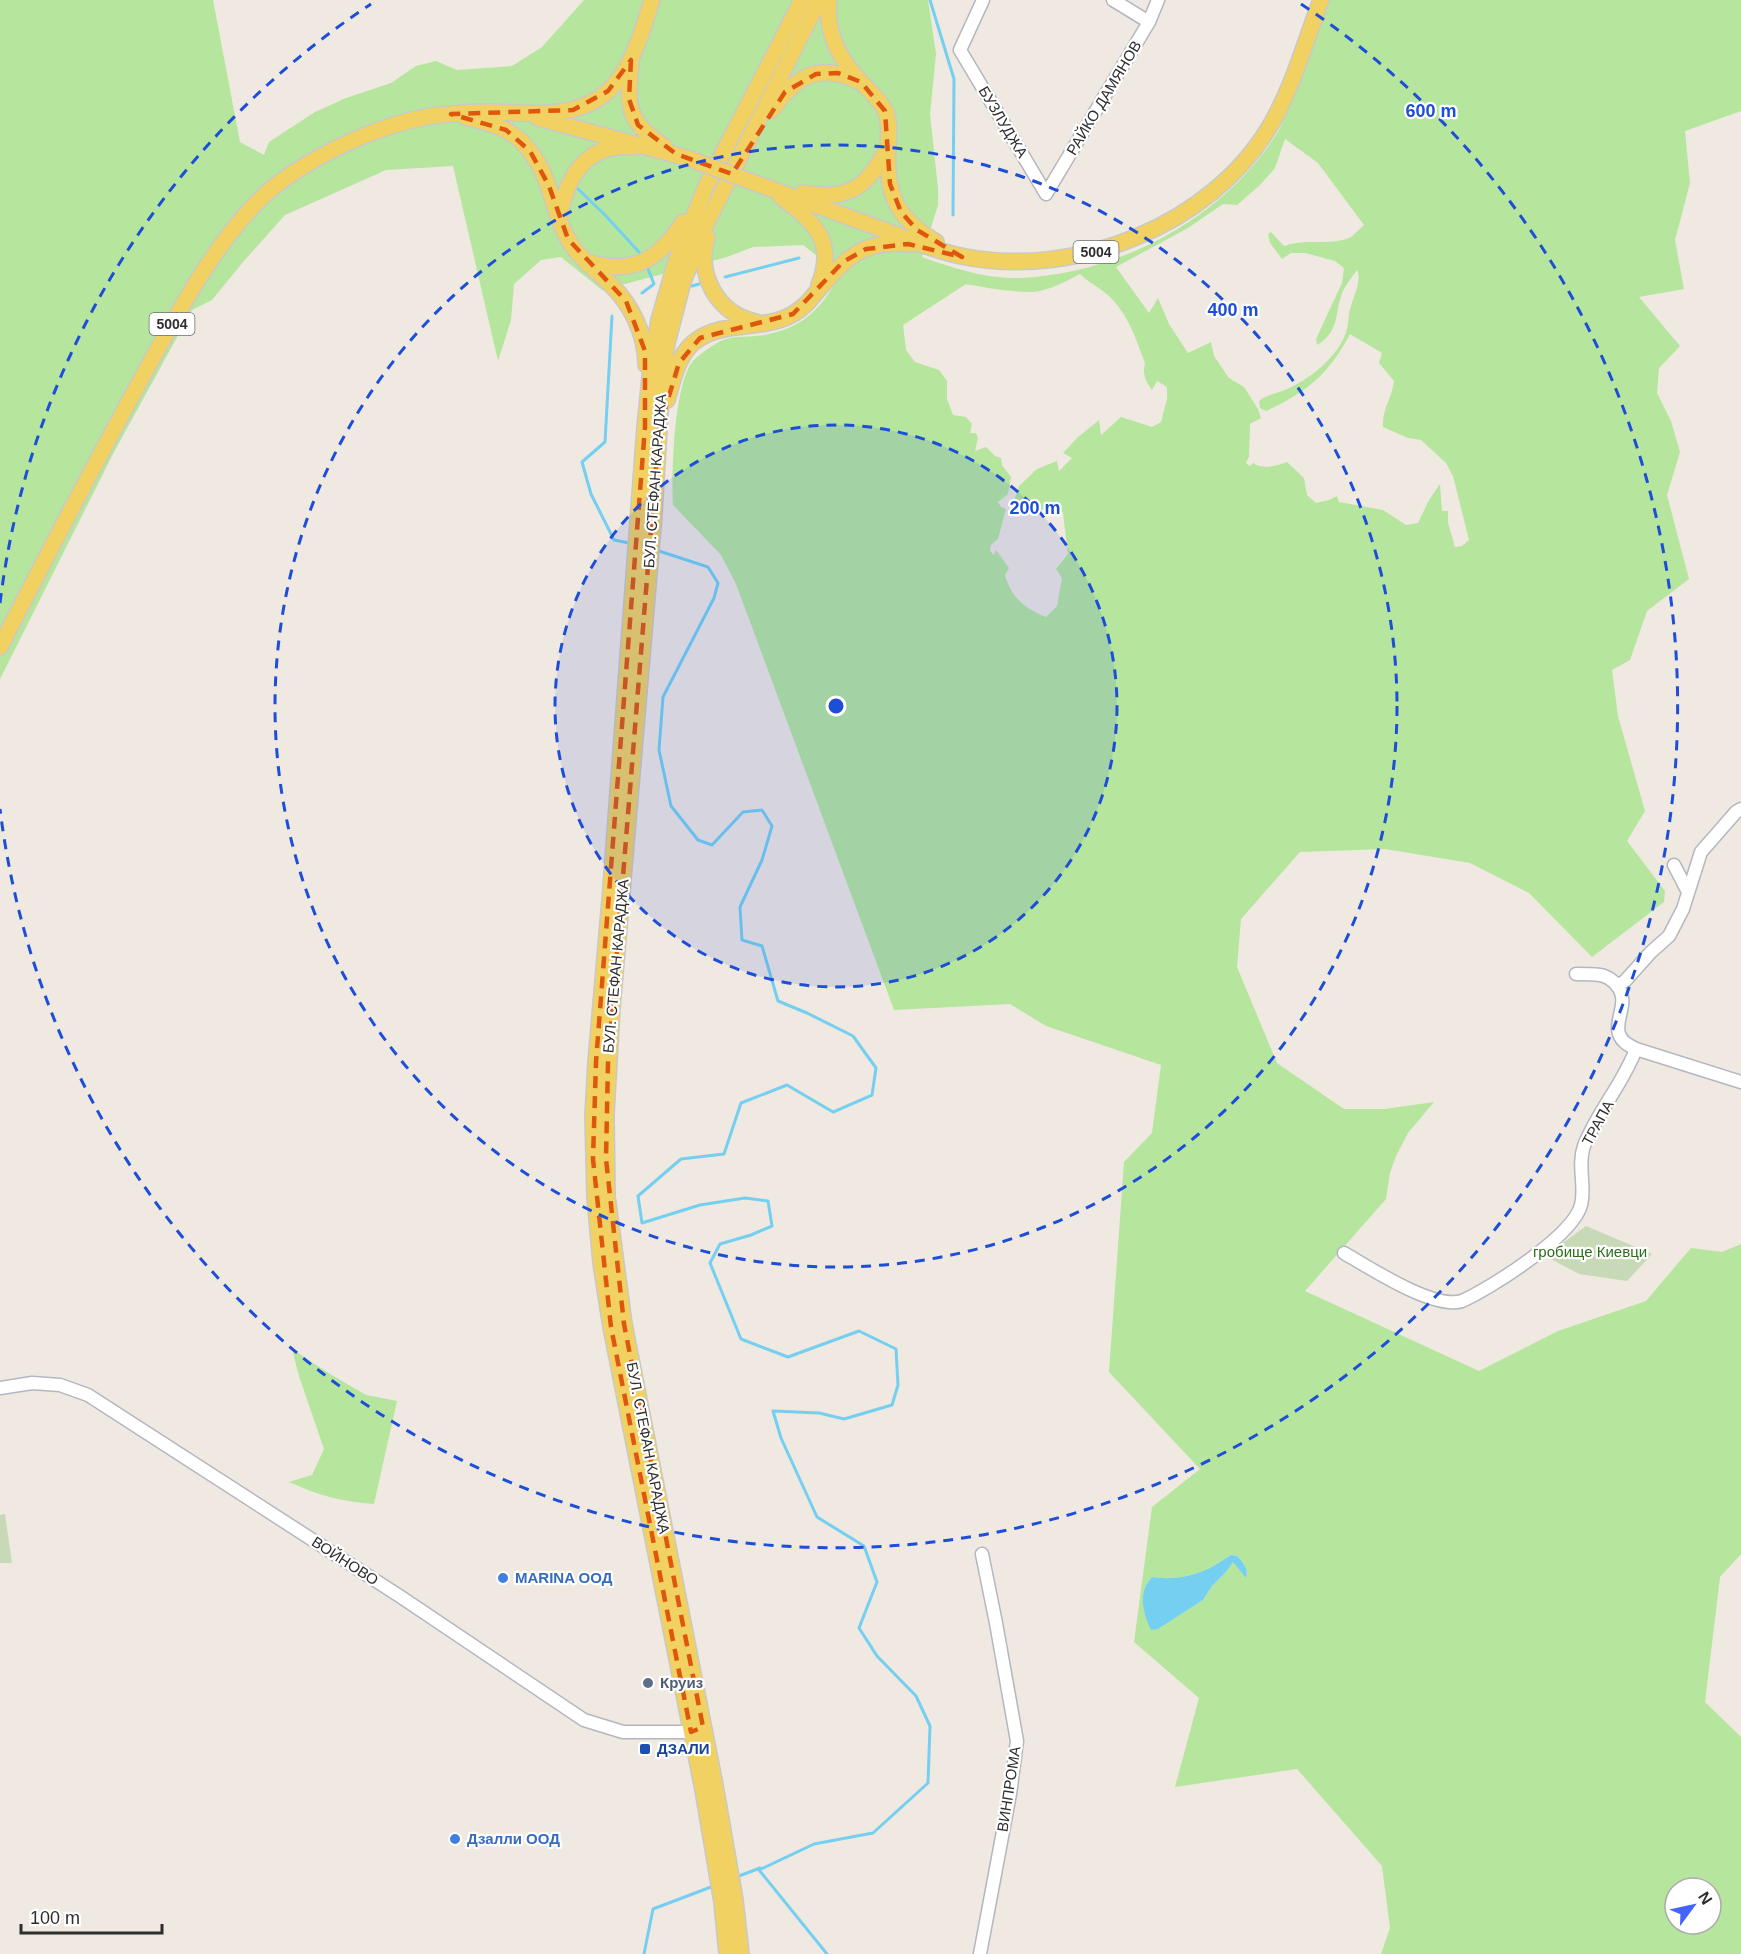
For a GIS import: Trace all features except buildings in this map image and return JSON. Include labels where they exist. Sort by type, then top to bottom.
[{"type":"main road","points":[[652,0],[631,60],[628,99],[633,117],[644,131],[682,156]]},
{"type":"main road","name":"БУЛ. СТЕФАН КАРАДЖА","points":[[741,1954],[733,1889],[611,1327],[601,1263],[593,1169],[596,1062],[652,428],[674,312],[697,245],[819,0]]},
{"type":"main road","points":[[829,0],[827,17],[831,37],[840,54],[885,111],[889,126],[890,184],[901,212],[916,230],[962,257]]},
{"type":"main road","name":"5004","points":[[0,647],[174,319],[217,251],[250,211],[278,183],[312,161],[345,144],[398,124],[451,114],[518,113],[682,156],[962,257],[998,261],[1044,260],[1090,253],[1137,238],[1187,209],[1239,166],[1269,128],[1280,108],[1321,0]]},
{"type":"main road","name":"БУЛ. СТЕФАН КАРАДЖА","points":[[652,428],[651,367],[661,310],[677,258],[706,186],[801,1]]},
{"type":"main road","points":[[518,113],[564,112],[580,108],[608,91],[631,60]]},
{"type":"main road","points":[[740,157],[782,96],[807,77],[824,71],[838,73],[861,82]]},
{"type":"main road","points":[[451,114],[485,122],[515,135],[530,151],[541,168],[564,232],[573,247],[626,301],[638,325],[646,360],[652,428]]},
{"type":"main road","points":[[560,218],[563,198],[571,179],[581,165],[595,155],[625,147],[682,156]]},
{"type":"main road","points":[[762,185],[821,196],[845,194],[866,181],[877,168],[888,148]]},
{"type":"main road","points":[[762,185],[810,221],[825,248],[825,265],[815,293]]},
{"type":"main road","points":[[585,261],[608,267],[637,264],[653,257],[673,238],[706,186]]},
{"type":"main road","points":[[721,195],[705,245],[704,262],[707,280],[720,302],[731,312],[744,319],[764,324]]},
{"type":"main road","points":[[652,428],[676,370],[691,345],[700,338],[713,332],[778,321],[793,314],[806,305],[843,262],[858,252],[892,244],[927,246]]},
{"type":"main road","name":"БУЛ. СТЕФАН КАРАДЖА","points":[[697,1730],[703,1790],[720,1891],[727,1954]]},
{"type":"street","name":"БУЗЛУДЖА","points":[[983,0],[960,50],[1046,194]]},
{"type":"street","points":[[1113,0],[1149,22]]},
{"type":"street","name":"РАЙКО ДАМЯНОВ","points":[[1046,194],[1149,22],[1158,0]]},
{"type":"street","points":[[1617,986],[1625,981],[1669,936],[1683,909],[1701,852],[1741,809]]},
{"type":"street","points":[[1674,865],[1688,892]]},
{"type":"street","points":[[1576,974],[1600,975],[1609,978],[1617,986],[1622,995],[1623,1005],[1618,1032],[1624,1043],[1636,1049],[1741,1082]]},
{"type":"street","name":"ТРАПА","points":[[1344,1253],[1398,1283],[1442,1302],[1462,1301],[1503,1277],[1559,1235],[1574,1220],[1582,1199],[1581,1162],[1585,1144],[1630,1067],[1636,1049]]},
{"type":"street","name":"ВОЙНОВО","points":[[0,1388],[32,1383],[60,1385],[88,1395],[401,1597],[584,1720],[623,1732],[697,1730]]},
{"type":"street","name":"ВИНПРОМА","points":[[980,1954],[1010,1794],[1017,1741],[982,1554]]},
{"type":"highlighted area","points":[[631,60],[629,99],[638,125],[676,154],[732,174],[785,92],[816,74],[838,73],[861,82],[885,111],[890,184],[901,212],[917,230],[962,257],[908,244],[866,249],[843,262],[793,314],[700,338],[679,363],[659,429],[608,1063],[606,1159],[624,1324],[703,1727],[691,1732],[611,1327],[593,1159],[596,1062],[645,427],[645,351],[626,301],[568,239],[549,186],[530,151],[506,130],[451,114],[573,110],[608,91]]},
{"type":"green space","points":[[0,0],[213,0],[240,142],[264,155],[269,142],[315,112],[346,98],[391,83],[416,66],[436,61],[457,70],[512,66],[542,47],[584,0],[928,0],[936,54],[930,114],[938,205],[922,257],[982,275],[1019,278],[1057,274],[1094,266],[1130,253],[1165,237],[1197,216],[1227,192],[1254,165],[1278,132],[1306,66],[1330,0],[1741,0],[1741,111],[1685,131],[1690,183],[1675,240],[1684,289],[1639,297],[1680,346],[1659,368],[1657,393],[1671,421],[1680,452],[1667,495],[1689,579],[1647,611],[1630,660],[1612,670],[1618,716],[1645,811],[1627,841],[1665,891],[1664,902],[1592,957],[1529,893],[1470,863],[1385,849],[1300,852],[1241,919],[1237,967],[1277,1063],[1344,1109],[1385,1109],[1434,1102],[1408,1133],[1396,1156],[1390,1173],[1386,1199],[1305,1291],[1479,1371],[1558,1331],[1646,1301],[1691,1248],[1722,1252],[1741,1244],[1741,1554],[1720,1577],[1705,1702],[1741,1737],[1741,1954],[1381,1954],[1390,1928],[1382,1866],[1297,1769],[1175,1787],[1199,1698],[1134,1642],[1152,1507],[1200,1469],[1109,1372],[1124,1162],[1152,1133],[1161,1065],[1046,1026],[1010,1004],[894,1010],[736,584],[721,555],[673,505],[675,430],[678,408],[687,372],[693,361],[707,349],[728,338],[763,335],[793,326],[820,305],[840,274],[803,245],[753,247],[727,257],[602,290],[561,257],[541,260],[514,284],[511,320],[498,361],[453,166],[386,170],[285,215],[212,300],[192,310],[113,454],[0,679]],"holes":[[[1285,139],[1318,163],[1364,225],[1351,237],[1333,242],[1284,246],[1271,232],[1268,234],[1270,243],[1282,259],[1291,253],[1305,253],[1335,261],[1344,268],[1342,283],[1316,339],[1317,345],[1330,334],[1336,321],[1343,291],[1357,270],[1359,278],[1347,329],[1338,349],[1331,358],[1304,380],[1259,401],[1260,408],[1266,411],[1281,404],[1316,380],[1334,360],[1350,334],[1382,353],[1379,363],[1394,381],[1384,414],[1383,427],[1408,438],[1421,440],[1446,463],[1453,476],[1469,540],[1462,546],[1455,547],[1448,523],[1448,511],[1442,511],[1440,484],[1418,523],[1406,525],[1383,510],[1339,502],[1337,496],[1316,503],[1307,495],[1304,478],[1287,462],[1265,467],[1253,463],[1250,466],[1246,463],[1249,457],[1250,424],[1261,418],[1244,387],[1229,378],[1214,356],[1211,342],[1188,353],[1169,324],[1158,298],[1149,313],[1116,267],[1188,228],[1223,204],[1237,205],[1275,168]],[[1080,274],[1117,304],[1135,337],[1145,363],[1144,374],[1148,384],[1152,390],[1157,381],[1167,387],[1167,399],[1161,422],[1152,427],[1121,417],[1101,435],[1099,420],[1063,453],[1072,458],[1059,471],[1057,461],[1037,469],[1019,486],[1013,504],[1049,511],[1053,502],[1063,513],[1068,554],[1056,569],[1062,578],[1057,606],[1046,617],[1025,606],[1015,596],[1005,575],[1009,568],[996,550],[994,555],[990,551],[991,545],[998,539],[1006,509],[998,502],[1008,494],[1011,477],[1002,465],[1001,458],[995,456],[986,447],[975,451],[978,438],[976,433],[970,433],[972,424],[966,417],[953,415],[947,399],[947,381],[939,370],[915,362],[906,350],[903,325],[966,284],[1007,291],[1032,292],[1051,288]],[[1231,1555],[1237,1556],[1241,1561],[1246,1569],[1246,1578],[1233,1561],[1203,1600],[1158,1629],[1151,1629],[1144,1609],[1143,1596],[1144,1589],[1152,1577],[1189,1576],[1210,1568]]]},
{"type":"green space","name":"гробище Киевци","points":[[1586,1226],[1652,1254],[1627,1281],[1579,1274],[1545,1256]]},
{"type":"green space","points":[[292,1349],[366,1395],[397,1401],[374,1504],[330,1497],[289,1482],[312,1475],[324,1449]]},
{"type":"green space","points":[[5,1514],[12,1563],[0,1563],[0,1515]]},
{"type":"water","points":[[1231,1555],[1237,1556],[1243,1563],[1247,1572],[1246,1578],[1233,1562],[1203,1600],[1158,1629],[1151,1630],[1144,1610],[1143,1596],[1144,1589],[1152,1577],[1174,1578],[1196,1574]]},
{"type":"waterway","points":[[930,0],[954,79],[953,215]]},
{"type":"waterway","points":[[578,189],[639,252]]},
{"type":"waterway","points":[[725,277],[799,258]]},
{"type":"waterway","points":[[642,293],[654,284],[648,269]]},
{"type":"waterway","points":[[692,286],[699,284]]},
{"type":"waterway","points":[[612,316],[605,442],[582,462],[591,494],[614,540],[629,543]]},
{"type":"waterway","points":[[659,551],[708,567],[718,583],[714,598],[663,697],[659,750],[671,806],[698,840],[712,845],[743,812],[762,810],[772,826],[762,860],[740,907],[742,940],[762,946],[778,1001],[853,1036],[876,1068],[872,1095],[833,1112],[787,1085],[741,1103],[724,1154],[681,1159],[638,1196],[642,1223],[700,1205],[745,1198],[768,1201],[772,1226],[720,1244],[710,1263],[741,1339],[788,1357],[859,1331],[896,1349],[898,1385],[892,1405],[844,1419],[819,1413],[773,1411],[781,1438],[817,1517],[864,1546],[877,1582],[859,1628],[877,1656],[916,1696],[930,1726],[928,1783],[873,1833],[814,1844],[759,1870],[827,1954]]},
{"type":"waterway","points":[[739,1876],[760,1868]]},
{"type":"waterway","points":[[644,1954],[653,1909],[711,1887]]},
{"type":"place","name":"MARINA ООД","points":[[503,1578]]},
{"type":"place","name":"Круиз","points":[[648,1683]]},
{"type":"place","name":"ДЗАЛИ","points":[[645,1749]]},
{"type":"place","name":"Дзалли ООД","points":[[455,1839]]}]
